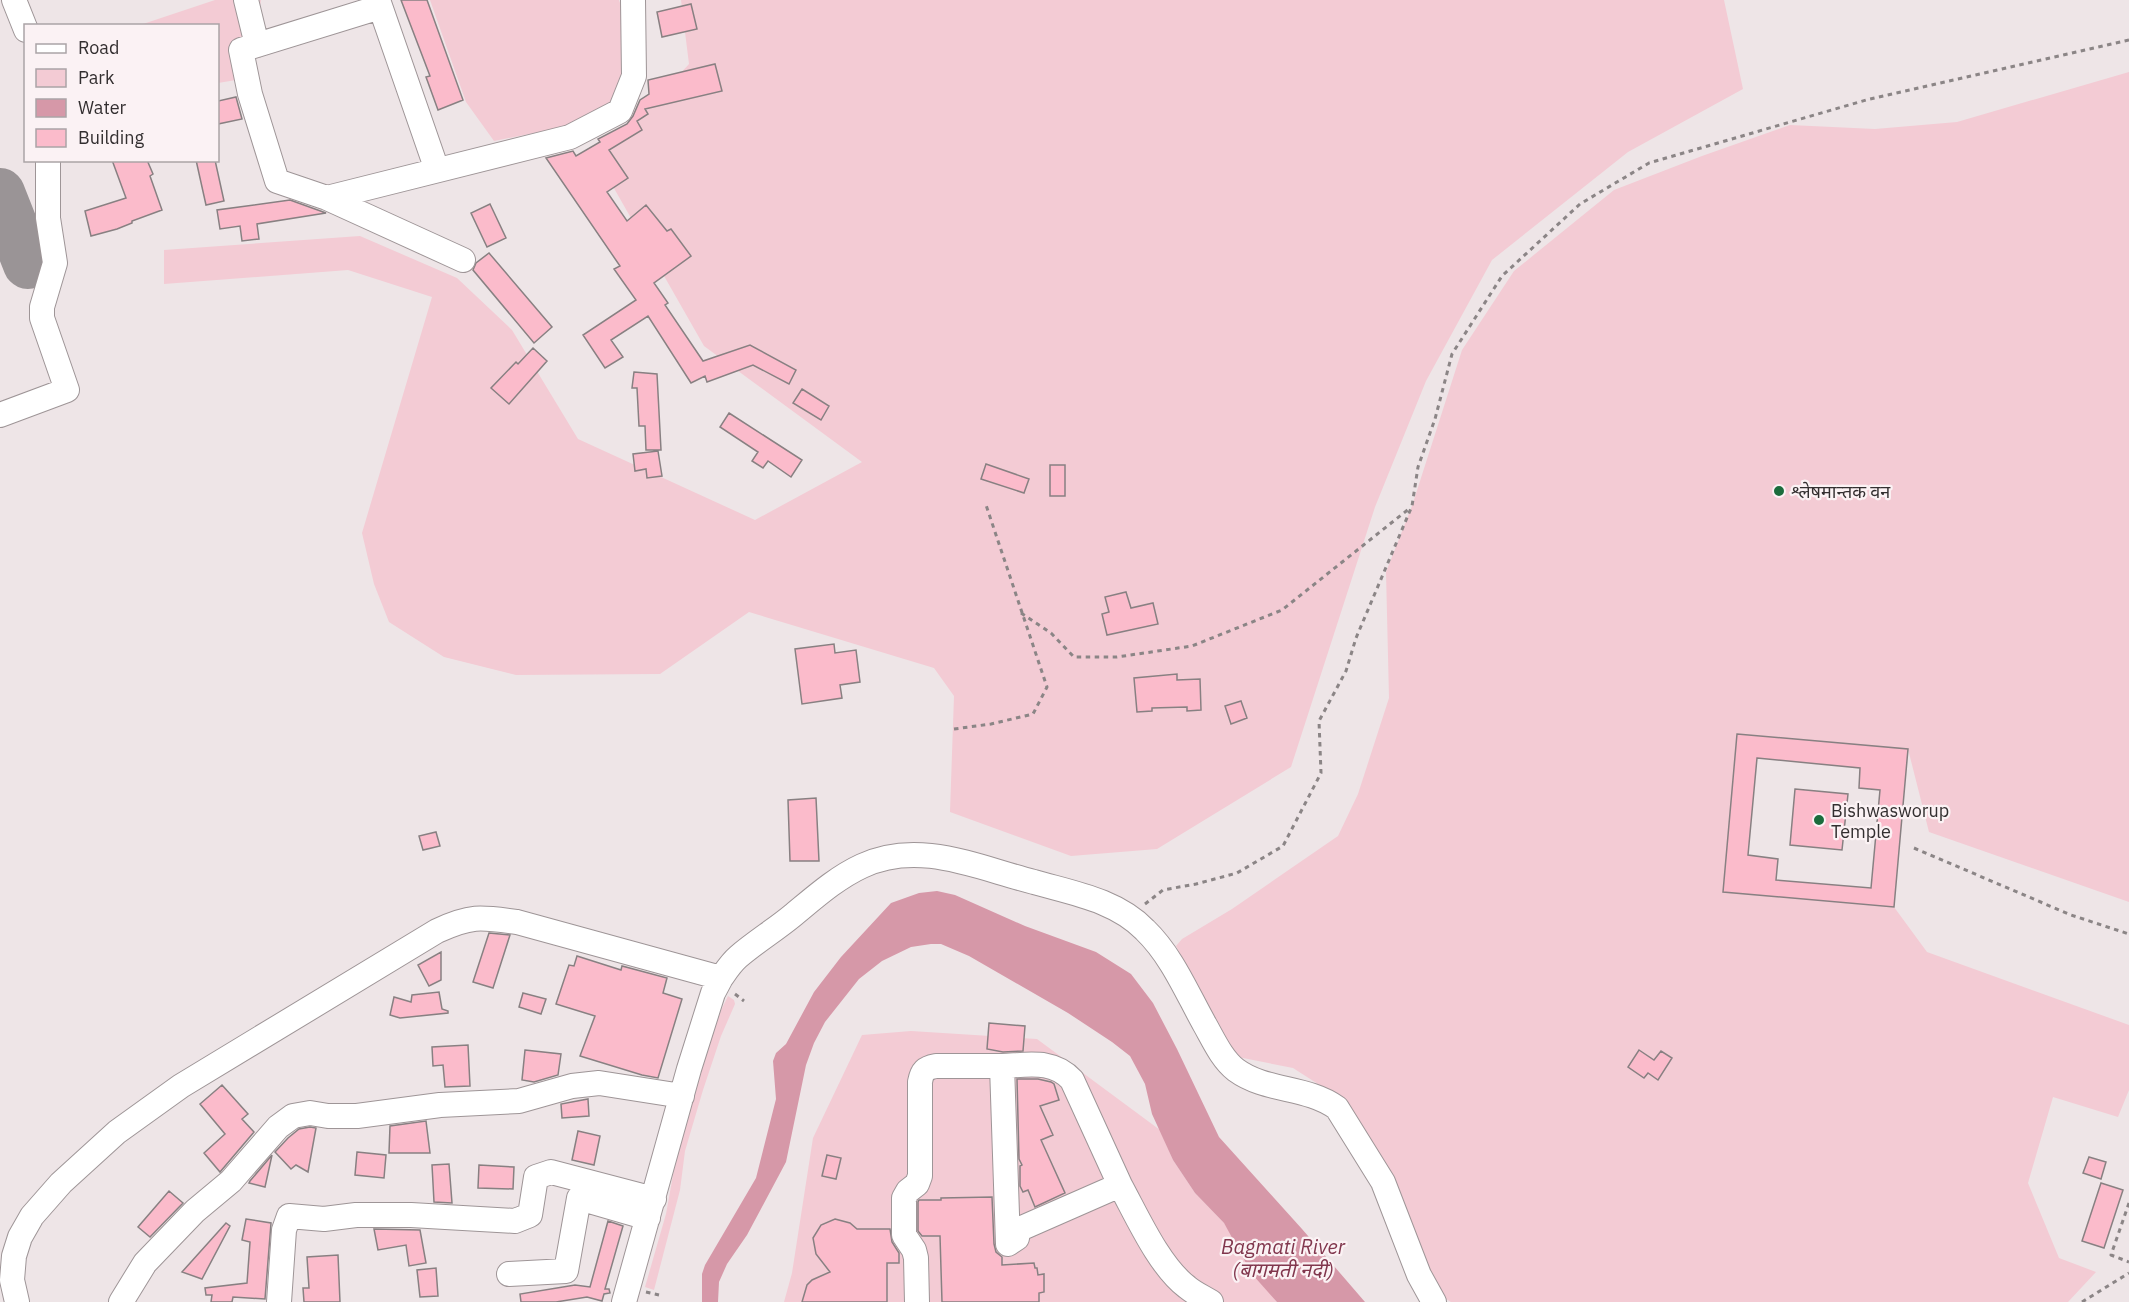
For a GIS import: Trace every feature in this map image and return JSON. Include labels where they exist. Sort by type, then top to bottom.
[{"type":"street","points":[[14,0],[24,25]]},
{"type":"street","points":[[246,0],[257,45]]},
{"type":"street","points":[[327,198],[570,137],[620,111],[634,76],[633,0]]},
{"type":"street","points":[[437,170],[379,4],[241,50],[250,94],[277,181],[327,198],[463,260]]},
{"type":"street","points":[[0,416],[67,390],[42,318],[42,307],[55,263],[48,218],[48,162]]},
{"type":"street","points":[[624,1302],[682,1096],[713,993],[721,978],[736,958],[768,936],[829,886],[862,865],[897,855],[930,855],[971,863],[1080,895],[1130,916],[1166,955],[1215,1043],[1236,1070],[1252,1079],[1319,1097],[1337,1108],[1383,1182],[1419,1275],[1434,1302]]},
{"type":"street","points":[[17,1302],[12,1280],[14,1256],[20,1236],[32,1216],[61,1183],[117,1132],[181,1086],[437,931],[460,920],[484,917],[517,922],[721,978]]},
{"type":"street","points":[[916,1302],[916,1258],[914,1250],[904,1235],[904,1198],[908,1191],[917,1184],[920,1176],[920,1082],[922,1073],[927,1068],[936,1066],[1047,1064],[1065,1072],[1072,1080],[1120,1185],[1151,1242],[1186,1294],[1211,1302]]},
{"type":"street","points":[[1002,1066],[1008,1244],[1017,1238],[1018,1231],[1022,1228],[1120,1185]]},
{"type":"street","points":[[121,1302],[145,1263],[195,1211],[231,1181],[278,1127],[293,1116],[310,1113],[328,1116],[357,1116],[440,1105],[519,1101],[572,1086],[599,1083],[682,1096]]},
{"type":"street","points":[[279,1302],[284,1230],[289,1216],[324,1219],[356,1215],[411,1215],[515,1221],[530,1215],[536,1177],[551,1172],[651,1208]]},
{"type":"street","points":[[509,1274],[566,1271],[579,1198],[651,1208]]},
{"type":"path","points":[[1130,916],[1163,890],[1237,873],[1283,846],[1321,773],[1319,721],[1346,671],[1356,638],[1412,506],[1418,467],[1435,419],[1452,354],[1502,276],[1580,204],[1649,163],[1866,100],[2129,40]]},
{"type":"path","points":[[954,729],[990,724],[1033,714],[1047,687],[985,502]]},
{"type":"path","points":[[1021,613],[1051,633],[1074,657],[1117,657],[1192,646],[1282,610],[1412,506]]},
{"type":"path","points":[[1914,848],[2071,915],[2129,934]]},
{"type":"path","points":[[2129,1203],[2111,1255],[2129,1262]]},
{"type":"path","points":[[2082,1302],[2129,1274]]},
{"type":"green space","points":[[215,0],[261,0],[248,78],[219,83],[219,24],[143,24]]},
{"type":"green space","points":[[430,0],[619,0],[624,15],[624,85],[610,106],[564,127],[494,141],[466,102]]},
{"type":"green space","points":[[681,0],[1724,0],[1743,89],[1628,152],[1492,260],[1426,381],[1375,507],[1291,767],[1157,849],[1071,856],[950,812],[954,696],[934,668],[749,612],[660,674],[516,675],[444,657],[389,622],[374,584],[362,533],[432,297],[348,270],[164,284],[164,250],[360,236],[457,278],[512,330],[578,439],[755,520],[862,462],[704,346],[599,162],[689,64]]},
{"type":"green space","points":[[2129,72],[2129,902],[1929,832],[1908,749],[1737,734],[1723,892],[1894,907],[1927,952],[2129,1025],[2129,1090],[2118,1117],[2053,1097],[2028,1183],[2059,1258],[2096,1272],[2068,1302],[1451,1302],[1443,1297],[1343,1100],[1293,1068],[1238,1057],[1218,1028],[1176,946],[1182,939],[1232,909],[1338,836],[1358,794],[1389,698],[1386,572],[1412,506],[1462,350],[1514,271],[1614,190],[1790,125],[1875,129],[1957,122]]},
{"type":"green space","points":[[728,996],[734,1000],[735,1004],[721,1036],[685,1151],[680,1190],[654,1290],[645,1287],[666,1214],[677,1153],[710,1033]]},
{"type":"green space","points":[[911,1031],[1037,1039],[1160,1130],[1173,1160],[1195,1193],[1224,1223],[1277,1302],[784,1302],[792,1273],[813,1138],[862,1035]]},
{"type":"water","name":"Bagmati River (बागमती नदी)","points":[[937,891],[955,895],[1025,926],[1096,952],[1131,974],[1153,1003],[1219,1137],[1365,1302],[1277,1302],[1252,1274],[1224,1223],[1195,1193],[1173,1160],[1152,1114],[1145,1084],[1130,1056],[1068,1013],[969,956],[941,944],[931,944],[911,947],[882,961],[859,979],[825,1022],[806,1065],[786,1162],[747,1235],[727,1264],[719,1282],[718,1302],[702,1302],[702,1274],[705,1265],[756,1178],[776,1099],[773,1061],[776,1053],[786,1044],[814,992],[841,957],[891,903],[919,893]]},
{"type":"building","points":[[401,0],[427,0],[463,100],[438,110],[426,77],[430,76]]},
{"type":"building","points":[[691,4],[697,29],[662,37],[657,12]]},
{"type":"building","points":[[715,64],[722,91],[645,109],[648,114],[637,121],[642,130],[609,150],[628,178],[607,192],[627,221],[646,205],[667,231],[671,229],[691,256],[654,283],[668,303],[665,305],[703,361],[750,345],[796,370],[789,384],[753,365],[707,382],[705,376],[691,383],[648,316],[611,340],[623,357],[605,368],[583,335],[636,300],[614,269],[620,266],[546,158],[573,151],[576,156],[600,142],[598,139],[627,124],[640,100],[649,94],[648,80]]},
{"type":"building","points":[[236,97],[242,119],[219,124],[219,101]]},
{"type":"building","points":[[113,162],[148,162],[153,174],[150,176],[162,210],[117,229],[91,236],[85,211],[126,198]]},
{"type":"building","points":[[196,162],[215,162],[224,201],[206,205]]},
{"type":"building","points":[[290,200],[326,213],[257,224],[259,239],[242,241],[240,226],[220,229],[217,210]]},
{"type":"building","points":[[490,204],[506,238],[487,247],[471,213]]},
{"type":"building","points":[[489,253],[552,327],[534,343],[473,270],[476,263]]},
{"type":"building","points":[[533,348],[547,361],[509,404],[491,388]]},
{"type":"building","points":[[634,372],[657,374],[661,450],[646,450],[645,426],[639,426],[637,388],[632,388]]},
{"type":"building","points":[[802,389],[829,406],[821,420],[793,403]]},
{"type":"building","points":[[729,413],[802,460],[791,477],[768,461],[763,468],[752,461],[758,452],[720,427]]},
{"type":"building","points":[[658,451],[662,476],[647,478],[646,469],[635,471],[633,454]]},
{"type":"building","points":[[986,464],[1029,479],[1024,493],[981,479]]},
{"type":"building","points":[[1050,465],[1065,465],[1065,496],[1050,496]]},
{"type":"building","points":[[1126,592],[1131,608],[1153,603],[1158,624],[1107,635],[1102,614],[1109,612],[1105,597]]},
{"type":"building","points":[[834,644],[835,653],[856,650],[860,682],[840,685],[842,698],[802,704],[795,649]]},
{"type":"building","points":[[1177,674],[1177,680],[1200,679],[1201,710],[1187,711],[1187,707],[1152,708],[1152,711],[1137,712],[1134,678]]},
{"type":"building","points":[[1241,701],[1247,718],[1231,724],[1225,706]]},
{"type":"building","points":[[1737,734],[1908,749],[1894,907],[1723,892]],"holes":[[[1757,758],[1860,768],[1859,788],[1880,790],[1871,888],[1776,880],[1778,859],[1748,855]]]},
{"type":"building","name":"Bishwasworup Temple","points":[[1795,789],[1848,794],[1842,850],[1790,845]]},
{"type":"building","points":[[816,798],[819,861],[790,861],[788,800]]},
{"type":"building","points":[[436,832],[440,846],[423,850],[419,836]]},
{"type":"building","points":[[489,933],[510,935],[493,988],[473,982]]},
{"type":"building","points":[[441,952],[441,980],[429,986],[418,965]]},
{"type":"building","points":[[577,956],[621,970],[622,966],[667,978],[663,993],[682,999],[658,1078],[580,1056],[595,1016],[556,1004],[569,965],[574,966]]},
{"type":"building","points":[[439,992],[442,1009],[448,1013],[400,1018],[390,1015],[394,997],[411,1002],[412,995]]},
{"type":"building","points":[[523,993],[546,999],[541,1014],[519,1007]]},
{"type":"building","points":[[989,1023],[1025,1026],[1023,1051],[1003,1052],[987,1049]]},
{"type":"building","points":[[468,1045],[470,1086],[445,1087],[443,1065],[433,1066],[432,1047]]},
{"type":"building","points":[[525,1050],[561,1054],[558,1075],[534,1082],[522,1080]]},
{"type":"building","points":[[1639,1050],[1654,1060],[1661,1051],[1672,1058],[1658,1080],[1648,1073],[1644,1078],[1628,1067]]},
{"type":"building","points":[[1017,1079],[1038,1079],[1051,1082],[1054,1084],[1059,1100],[1040,1106],[1053,1135],[1041,1140],[1065,1193],[1035,1207],[1028,1190],[1023,1192],[1020,1186],[1020,1166],[1022,1165],[1019,1159]]},
{"type":"building","points":[[222,1085],[248,1114],[242,1119],[254,1132],[220,1172],[204,1153],[225,1134],[200,1104]]},
{"type":"building","points":[[588,1099],[589,1116],[562,1118],[561,1104]]},
{"type":"building","points":[[426,1121],[430,1153],[389,1153],[390,1126]]},
{"type":"building","points":[[316,1128],[308,1172],[296,1165],[291,1169],[275,1152],[299,1129]]},
{"type":"building","points":[[578,1131],[600,1136],[594,1165],[572,1160]]},
{"type":"building","points":[[357,1152],[386,1155],[384,1178],[355,1175]]},
{"type":"building","points":[[272,1155],[265,1187],[249,1183],[250,1181]]},
{"type":"building","points":[[827,1155],[841,1158],[836,1179],[822,1176]]},
{"type":"building","points":[[2089,1157],[2106,1162],[2101,1179],[2083,1173]]},
{"type":"building","points":[[449,1164],[452,1203],[434,1202],[432,1165]]},
{"type":"building","points":[[479,1165],[514,1167],[513,1189],[478,1188]]},
{"type":"building","points":[[2101,1183],[2123,1190],[2104,1248],[2082,1241]]},
{"type":"building","points":[[169,1191],[183,1203],[150,1237],[138,1227]]},
{"type":"building","points":[[992,1197],[994,1244],[996,1252],[1002,1257],[1002,1265],[1034,1263],[1038,1275],[1044,1274],[1044,1292],[1039,1293],[1039,1302],[942,1302],[940,1236],[922,1236],[918,1231],[918,1202],[919,1200],[941,1200],[941,1198]]},
{"type":"building","points":[[246,1219],[271,1223],[265,1299],[233,1297],[232,1302],[211,1302],[212,1295],[206,1295],[205,1288],[247,1283],[250,1242],[242,1240]]},
{"type":"building","points":[[835,1219],[850,1223],[857,1229],[890,1229],[892,1242],[899,1253],[899,1263],[887,1263],[887,1302],[802,1302],[807,1285],[812,1280],[830,1272],[816,1254],[813,1238],[821,1225]]},
{"type":"building","points":[[608,1221],[623,1226],[605,1289],[609,1289],[610,1293],[604,1294],[602,1301],[587,1297],[556,1302],[521,1302],[520,1294],[575,1285],[590,1287]]},
{"type":"building","points":[[226,1223],[230,1226],[202,1279],[182,1272]]},
{"type":"building","points":[[374,1229],[420,1230],[426,1263],[409,1266],[406,1245],[378,1250]]},
{"type":"building","points":[[338,1255],[340,1302],[304,1302],[303,1288],[309,1288],[307,1257]]},
{"type":"building","points":[[436,1268],[438,1296],[420,1297],[417,1270]]},
{"type":"taxiway","points":[[0,193],[28,264]]},
{"type":"place","name":"श्लेषमान्तक वन","points":[[1779,491]]},
{"type":"place","name":"Bishwasworup Temple","points":[[1819,820]]}]
